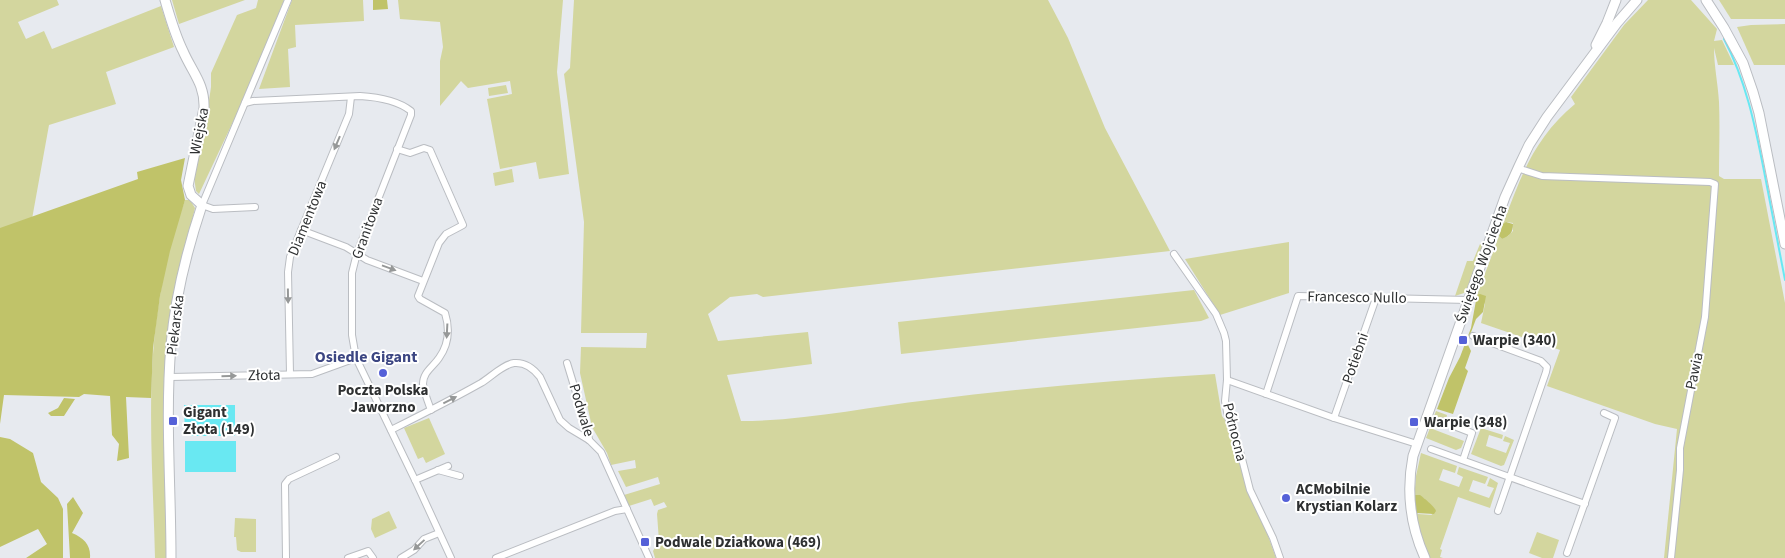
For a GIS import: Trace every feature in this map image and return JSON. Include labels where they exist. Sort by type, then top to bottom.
[{"type":"street","name":"Wiejska","points":[[165,0],[182,50],[205,96],[188,186],[192,195],[202,205]]},
{"type":"street","name":"Piekarska","points":[[171,558],[170,377],[172,343],[179,292],[189,246],[202,205],[288,0]]},
{"type":"street","points":[[1589,61],[1616,0]]},
{"type":"street","name":"Świętego Wojciecha","points":[[1425,558],[1414,531],[1409,497],[1411,468],[1416,444],[1517,168],[1541,127],[1589,61],[1637,0]]},
{"type":"street","points":[[1702,0],[1708,4],[1734,45],[1753,92],[1759,113],[1785,244]]},
{"type":"street","name":"Diamentowa","points":[[290,374],[288,272],[290,258],[350,114],[351,97]]},
{"type":"street","name":"Granitowa","points":[[245,103],[253,101],[377,97],[411,111],[357,252],[352,273],[352,335],[356,358],[415,480],[450,558]]},
{"type":"street","points":[[397,149],[410,153],[424,148],[430,150],[463,225],[446,234],[439,243],[418,296],[445,313],[449,333],[440,357],[425,373],[423,384],[430,410]]},
{"type":"street","name":"Pawia","points":[[1517,168],[1542,176],[1710,182],[1715,184],[1705,317],[1680,448],[1680,470],[1671,558]]},
{"type":"street","points":[[202,205],[213,209],[255,207]]},
{"type":"street","points":[[301,230],[357,252],[367,260],[423,281]]},
{"type":"street","name":"Północna","points":[[1174,254],[1216,314],[1226,341],[1226,400],[1228,417],[1250,490],[1273,538],[1280,558]]},
{"type":"street","name":"Francesco Nullo","points":[[1266,394],[1298,296],[1468,300]]},
{"type":"street","name":"Potiebni","points":[[1334,418],[1376,298]]},
{"type":"street","points":[[1473,336],[1541,361],[1546,367],[1546,372],[1498,511]]},
{"type":"street","name":"Złota","points":[[170,377],[312,374],[356,358]]},
{"type":"street","points":[[391,430],[484,381],[508,364],[518,363],[528,366],[536,372],[564,424],[589,440]]},
{"type":"street","name":"Podwale","points":[[567,363],[589,440],[601,452],[649,558]]},
{"type":"street","points":[[1227,380],[1334,418],[1416,444]]},
{"type":"street","points":[[1567,554],[1616,418],[1604,413]]},
{"type":"street","points":[[1441,421],[1472,433],[1462,460]]},
{"type":"street","points":[[1431,449],[1585,504]]},
{"type":"street","points":[[286,558],[285,484],[289,479],[336,457]]},
{"type":"street","points":[[415,480],[448,466]]},
{"type":"street","points":[[438,470],[460,476]]},
{"type":"street","points":[[496,558],[615,511],[627,509]]},
{"type":"street","points":[[401,558],[414,550],[424,539],[439,533]]},
{"type":"street","points":[[348,558],[368,551],[373,558]]},
{"type":"green space","points":[[0,0],[57,0],[59,5],[18,22],[26,39],[44,31],[52,49],[161,6],[174,47],[106,72],[116,104],[49,125],[32,219],[0,229]]},
{"type":"green space","points":[[172,0],[245,0],[179,24]]},
{"type":"green space","points":[[258,0],[284,0],[247,92],[199,194],[196,191],[194,177],[205,128],[211,87],[211,73],[237,15],[256,8]]},
{"type":"green space","points":[[292,0],[363,0],[364,21],[295,25],[296,47],[288,49],[290,87],[259,89]]},
{"type":"green space","points":[[373,0],[387,0],[388,9],[373,10]]},
{"type":"green space","points":[[398,0],[563,0],[557,72],[569,174],[539,179],[536,162],[500,169],[487,99],[512,94],[510,81],[468,88],[461,81],[440,106],[440,61],[443,47],[440,22],[400,19]]},
{"type":"green space","points":[[574,0],[1048,0],[1068,38],[1105,128],[1170,251],[763,297],[757,294],[730,297],[708,314],[718,341],[808,332],[812,364],[727,375],[741,421],[788,419],[1036,388],[1215,374],[1222,416],[1228,424],[1276,558],[655,558],[653,551],[659,541],[657,514],[658,510],[667,507],[664,502],[654,506],[651,499],[629,506],[624,495],[660,484],[658,477],[626,487],[618,471],[636,468],[635,460],[611,465],[607,453],[592,427],[580,373],[581,347],[646,348],[647,333],[581,333],[584,222],[564,74],[570,68]]},
{"type":"green space","points":[[1648,0],[1691,0],[1717,29],[1714,41],[1722,40],[1734,65],[1718,65],[1714,48],[1719,102],[1719,176],[1724,179],[1761,179],[1785,303],[1785,558],[1664,558],[1677,429],[1655,424],[1547,386],[1560,350],[1481,323],[1485,304],[1477,295],[1499,236],[1502,239],[1513,231],[1513,223],[1507,222],[1503,224],[1530,159],[1549,130],[1575,104],[1571,97],[1624,25]]},
{"type":"green space","points":[[1719,0],[1785,0],[1785,19],[1731,19]]},
{"type":"green space","points":[[1785,24],[1785,65],[1754,65],[1737,27]]},
{"type":"green space","points":[[506,85],[508,93],[489,96],[488,88]]},
{"type":"green space","points":[[185,158],[181,180],[185,200],[170,251],[160,296],[153,348],[151,398],[126,397],[129,458],[117,461],[119,444],[112,435],[110,396],[84,394],[79,397],[4,395],[0,424],[0,228],[138,179],[137,172]]},
{"type":"green space","points":[[512,169],[514,182],[495,186],[493,173]]},
{"type":"green space","points":[[185,200],[190,200],[195,208],[176,288],[167,558],[155,558],[151,394],[155,328],[164,272]]},
{"type":"green space","points":[[1506,222],[1513,224],[1512,229],[1509,235],[1502,239],[1499,236],[1503,224]]},
{"type":"green space","points":[[1289,242],[1289,293],[1220,315],[1185,259]]},
{"type":"green space","points":[[1480,244],[1483,245],[1467,292],[1455,296],[1467,261],[1473,261]]},
{"type":"green space","points":[[1194,290],[1209,318],[1201,321],[901,354],[898,322]]},
{"type":"green space","points":[[1477,295],[1486,296],[1483,312],[1476,319],[1467,343],[1471,351],[1465,368],[1468,371],[1453,414],[1437,409],[1471,328]]},
{"type":"green space","points":[[64,398],[75,399],[64,416],[51,416],[48,413],[58,408]]},
{"type":"green space","points":[[1436,411],[1447,415],[1446,420],[1441,419],[1439,429],[1430,426]]},
{"type":"green space","points":[[429,418],[445,454],[426,463],[423,457],[418,459],[404,428]]},
{"type":"green space","points":[[1430,428],[1464,441],[1461,448],[1456,450],[1426,438]]},
{"type":"green space","points":[[1481,428],[1503,435],[1502,439],[1489,435],[1486,446],[1506,453],[1510,443],[1503,441],[1505,436],[1514,440],[1504,465],[1501,466],[1471,454]]},
{"type":"green space","points":[[0,437],[10,439],[33,453],[41,482],[58,498],[63,509],[63,558],[26,558],[47,544],[38,529],[0,547]]},
{"type":"green space","points":[[1421,453],[1457,466],[1455,473],[1443,469],[1439,480],[1459,487],[1463,477],[1457,474],[1459,467],[1488,477],[1485,484],[1473,480],[1469,491],[1489,498],[1494,488],[1487,486],[1490,478],[1498,483],[1490,508],[1458,497],[1440,549],[1442,550],[1440,557],[1443,558],[1430,558],[1417,522],[1415,509],[1418,514],[1432,515],[1424,498],[1414,499]]},
{"type":"green space","points":[[1415,495],[1420,495],[1432,505],[1436,511],[1434,514],[1416,513]]},
{"type":"green space","points":[[73,497],[83,513],[72,533],[86,542],[90,558],[70,558],[67,504]]},
{"type":"green space","points":[[389,511],[397,528],[375,538],[371,529],[372,519]]},
{"type":"green space","points":[[235,518],[256,519],[256,552],[241,552],[237,550],[236,537],[234,537]]},
{"type":"green space","points":[[1537,532],[1559,540],[1553,558],[1542,558],[1529,553]]},
{"type":"water","points":[[184,405],[235,405],[235,436],[185,436]]},
{"type":"water","points":[[185,441],[236,441],[236,472],[185,472]]},
{"type":"waterway","points":[[1724,39],[1744,87],[1753,120],[1785,280]]},
{"type":"place","name":"Warpie (340)","points":[[1463,340]]},
{"type":"place","name":"Poczta Polska Jaworzno","points":[[383,373]]},
{"type":"place","name":"Gigant Złota (149)","points":[[173,421]]},
{"type":"place","name":"Warpie (348)","points":[[1414,422]]},
{"type":"place","name":"ACMobilnie Krystian Kolarz","points":[[1286,498]]},
{"type":"place","name":"Podwale Działkowa (469)","points":[[645,542]]},
{"type":"district","name":"Osiedle Gigant","points":[[366,356]]}]
